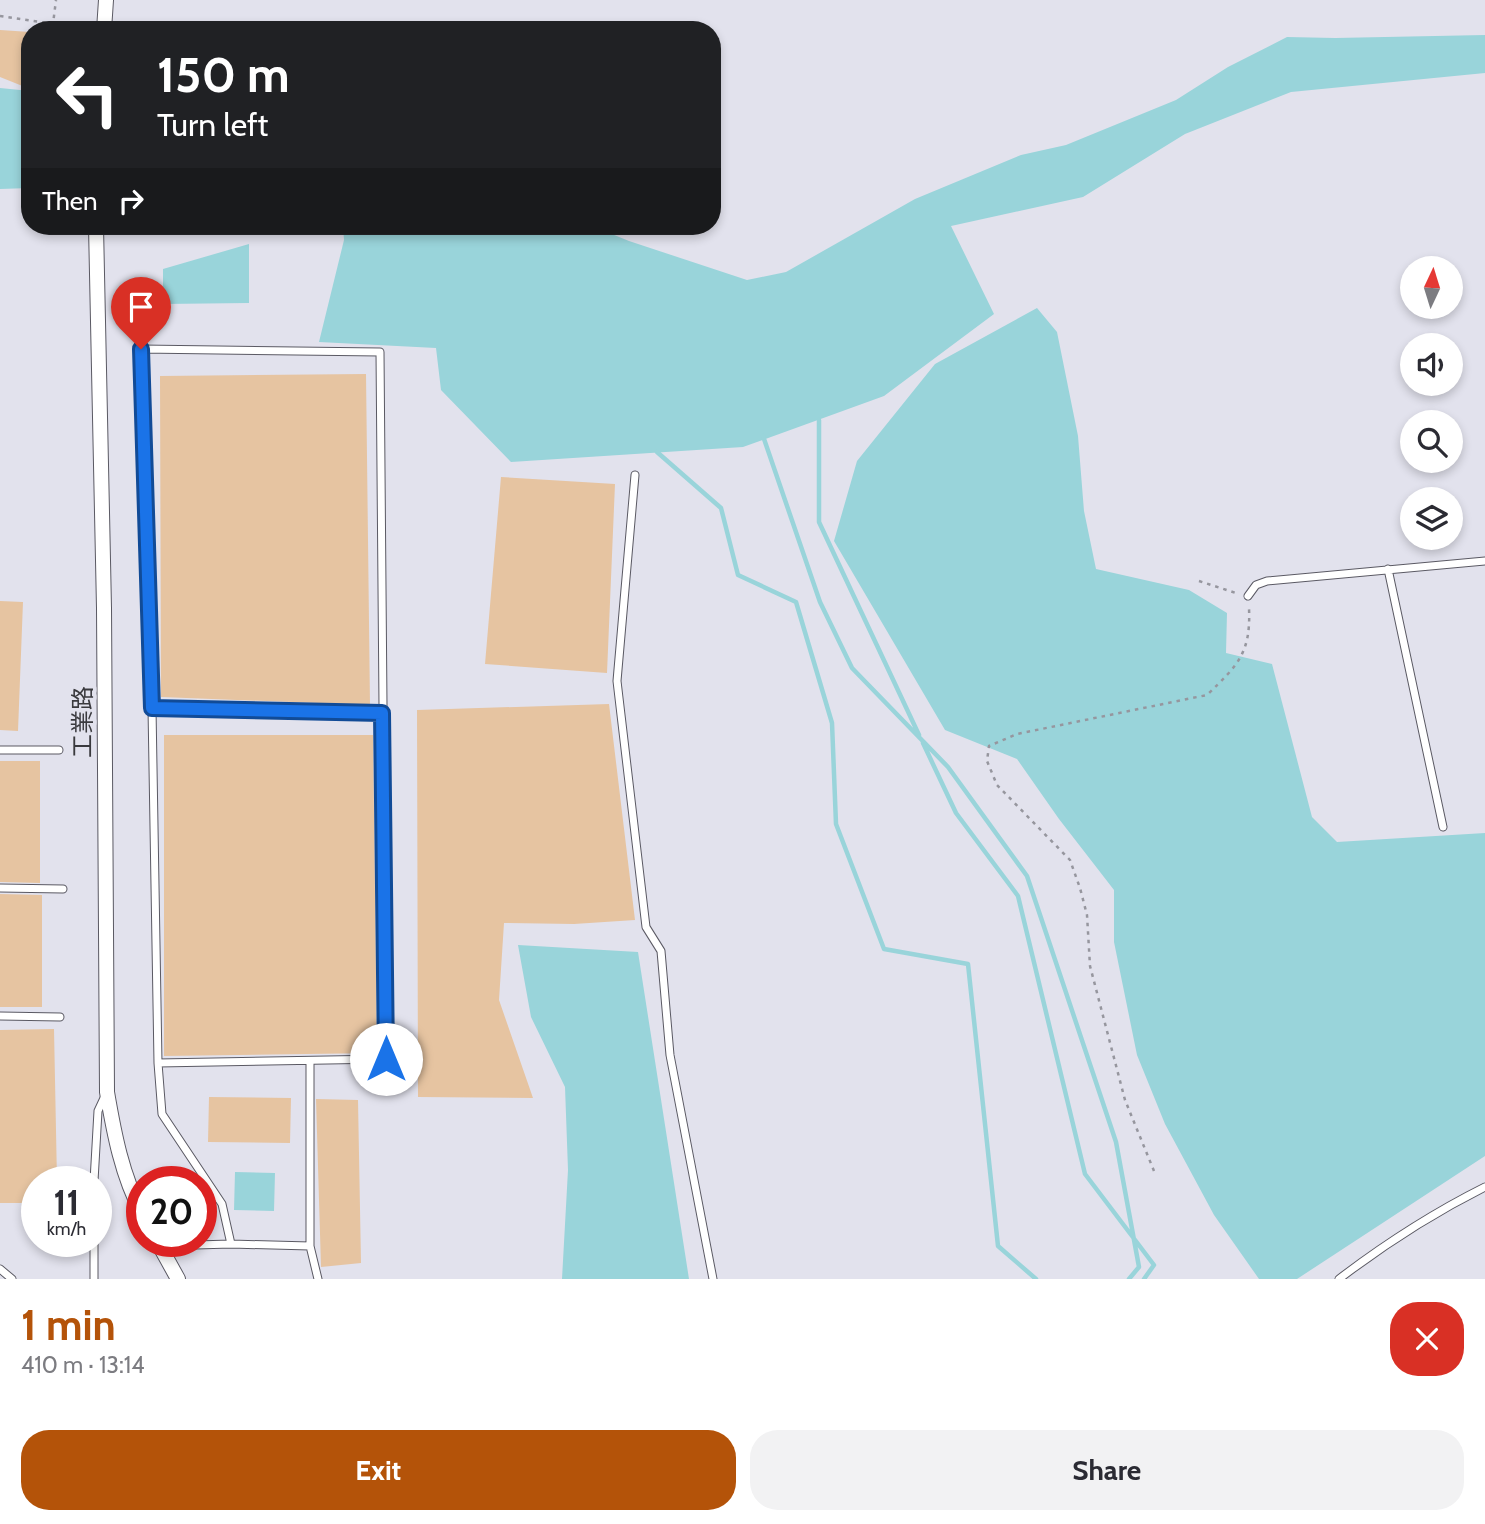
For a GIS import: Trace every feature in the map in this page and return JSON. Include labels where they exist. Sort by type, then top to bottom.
[{"type":"street","points":[[105,21],[106,0]]},
{"type":"street","name":"工業路","points":[[96,235],[104,622],[107,1092],[126,1172]]},
{"type":"street","points":[[166,1257],[178,1279]]},
{"type":"lane","points":[[158,1063],[386,1059],[380,352],[141,349],[152,708],[158,1063],[162,1114],[222,1204],[231,1244]]},
{"type":"lane","points":[[635,475],[617,681],[646,927],[661,951],[670,1055],[713,1279]]},
{"type":"lane","points":[[1248,596],[1256,585],[1267,581],[1485,561]]},
{"type":"lane","points":[[1388,569],[1443,827]]},
{"type":"lane","points":[[152,708],[382,713]]},
{"type":"lane","points":[[0,750],[59,750]]},
{"type":"lane","points":[[0,888],[63,889]]},
{"type":"lane","points":[[0,1016],[60,1017]]},
{"type":"lane","points":[[310,1062],[310,1246],[318,1279]]},
{"type":"lane","points":[[95,1166],[98,1111],[107,1092]]},
{"type":"lane","points":[[1339,1279],[1377,1250],[1447,1206],[1485,1187]]},
{"type":"lane","points":[[217,1244],[310,1246]]},
{"type":"lane","points":[[94,1257],[94,1279]]},
{"type":"lane","points":[[0,1269],[12,1279]]},
{"type":"path","points":[[52,21],[56,0]]},
{"type":"path","points":[[0,16],[32,21]]},
{"type":"path","points":[[1154,1171],[1125,1100],[1090,966],[1087,915],[1070,860],[997,785],[987,761],[989,746],[1017,734],[1207,695],[1230,672],[1247,647],[1250,623],[1248,596],[1199,581]]},
{"type":"water","points":[[1485,35],[1485,73],[1291,92],[1185,134],[1083,197],[951,226],[994,314],[884,396],[743,447],[511,462],[441,390],[436,348],[319,342],[344,235],[614,235],[747,280],[786,272],[915,199],[1021,155],[1066,145],[1176,100],[1228,67],[1287,37]]},
{"type":"water","points":[[0,88],[21,90],[21,188],[0,189]]},
{"type":"water","points":[[249,244],[249,303],[163,304],[163,269]]},
{"type":"water","points":[[1037,308],[1057,332],[1078,436],[1084,511],[1096,569],[1189,590],[1227,613],[1226,653],[1272,664],[1312,817],[1337,842],[1485,833],[1485,1156],[1297,1279],[1259,1279],[1214,1215],[1165,1124],[1137,1055],[1114,942],[1114,890],[1017,759],[945,730],[834,541],[857,461],[935,364]]},
{"type":"water","points":[[518,945],[638,952],[689,1279],[562,1279],[568,1170],[565,1087],[531,1017]]},
{"type":"water","points":[[235,1172],[275,1173],[274,1211],[234,1210]]},
{"type":"building","points":[[0,30],[21,31],[21,85],[0,77]]},
{"type":"building","points":[[366,374],[370,705],[161,697],[160,376]]},
{"type":"building","points":[[501,477],[615,484],[607,673],[485,664]]},
{"type":"building","points":[[0,601],[23,602],[18,731],[0,730]]},
{"type":"building","points":[[609,704],[635,920],[574,924],[504,923],[499,1000],[533,1098],[418,1097],[417,710]]},
{"type":"building","points":[[164,735],[373,735],[377,1053],[164,1056]]},
{"type":"building","points":[[0,761],[40,761],[40,883],[0,882]]},
{"type":"building","points":[[0,894],[42,895],[42,1007],[0,1007]]},
{"type":"building","points":[[54,1029],[57,1166],[21,1166],[21,1203],[0,1203],[0,1030]]},
{"type":"building","points":[[209,1097],[291,1098],[290,1143],[208,1142]]},
{"type":"building","points":[[316,1099],[358,1100],[361,1263],[321,1267]]},
{"type":"waterway","points":[[819,420],[819,522],[919,735]]},
{"type":"waterway","points":[[763,436],[820,602],[852,668],[948,767],[1027,876],[1116,1142],[1139,1267],[1129,1279]]},
{"type":"waterway","points":[[657,452],[721,508],[738,575],[796,602],[832,723],[836,824],[884,949],[968,964],[998,1246],[1036,1279]]},
{"type":"waterway","points":[[923,743],[956,813],[1018,896],[1085,1174],[1154,1265],[1144,1279]]},
{"type":"route","points":[[141,349],[152,708],[382,713],[386,1059]]}]
